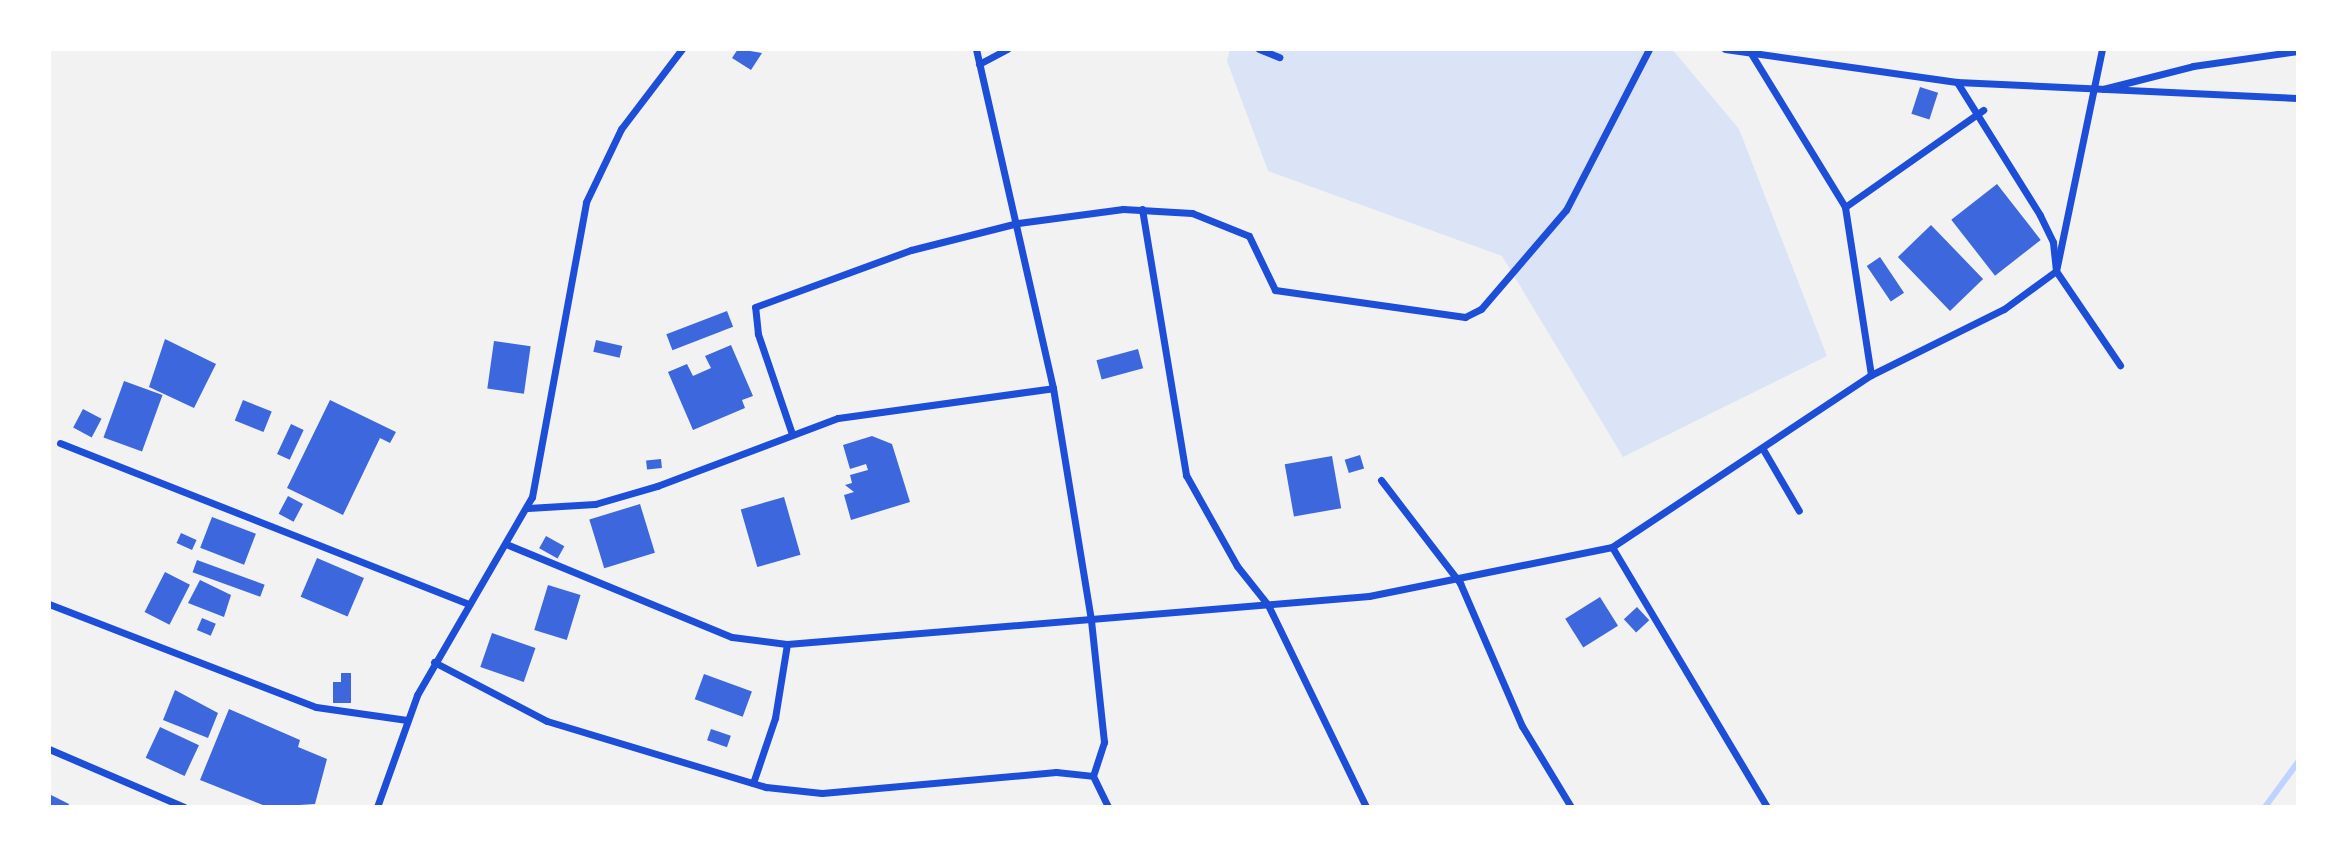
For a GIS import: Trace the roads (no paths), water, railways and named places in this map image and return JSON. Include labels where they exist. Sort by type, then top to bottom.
[{"type":"street","points":[[377,807],[407,720],[433,662],[528,508],[538,480],[586,202],[621,129],[682,49]]},
{"type":"street","points":[[976,49],[1018,223],[1053,388],[1091,621],[1104,743],[1093,776],[1108,807]]},
{"type":"street","points":[[979,64],[1007,49]]},
{"type":"street","points":[[1259,49],[1279,57]]},
{"type":"street","points":[[792,434],[758,334],[755,307],[911,250],[1018,223],[1142,209],[1230,224],[1249,236],[1275,290],[1465,317],[1481,309],[1571,202],[1649,49]]},
{"type":"street","points":[[1725,49],[1752,55],[1957,82],[2096,91],[2298,98]]},
{"type":"street","points":[[506,544],[732,637],[787,645],[1268,605],[1460,583],[1612,547],[1764,452],[1871,375],[2004,309],[2056,271],[2096,91],[2102,49]]},
{"type":"street","points":[[2096,91],[2193,65],[2298,51]]},
{"type":"street","points":[[1752,55],[1845,207],[1871,375]]},
{"type":"street","points":[[1957,82],[1980,112],[2040,215],[2053,242],[2056,271],[2120,365]]},
{"type":"street","points":[[1845,207],[1980,112]]},
{"type":"street","points":[[1142,209],[1186,475],[1237,566],[1268,605],[1366,807]]},
{"type":"street","points":[[528,508],[595,504],[792,434],[881,409],[1053,388]]},
{"type":"street","points":[[60,443],[469,604]]},
{"type":"street","points":[[1764,452],[1799,511]]},
{"type":"street","points":[[1381,480],[1460,583],[1522,726],[1572,807]]},
{"type":"street","points":[[1612,547],[1767,807]]},
{"type":"street","points":[[49,604],[316,707],[407,720]]},
{"type":"street","points":[[753,783],[775,718],[787,645]]},
{"type":"street","points":[[433,662],[547,720],[753,783],[822,793],[1056,772],[1093,776]]},
{"type":"street","points":[[49,749],[184,807]]},
{"type":"waterway","points":[[2265,807],[2298,762]]}]
